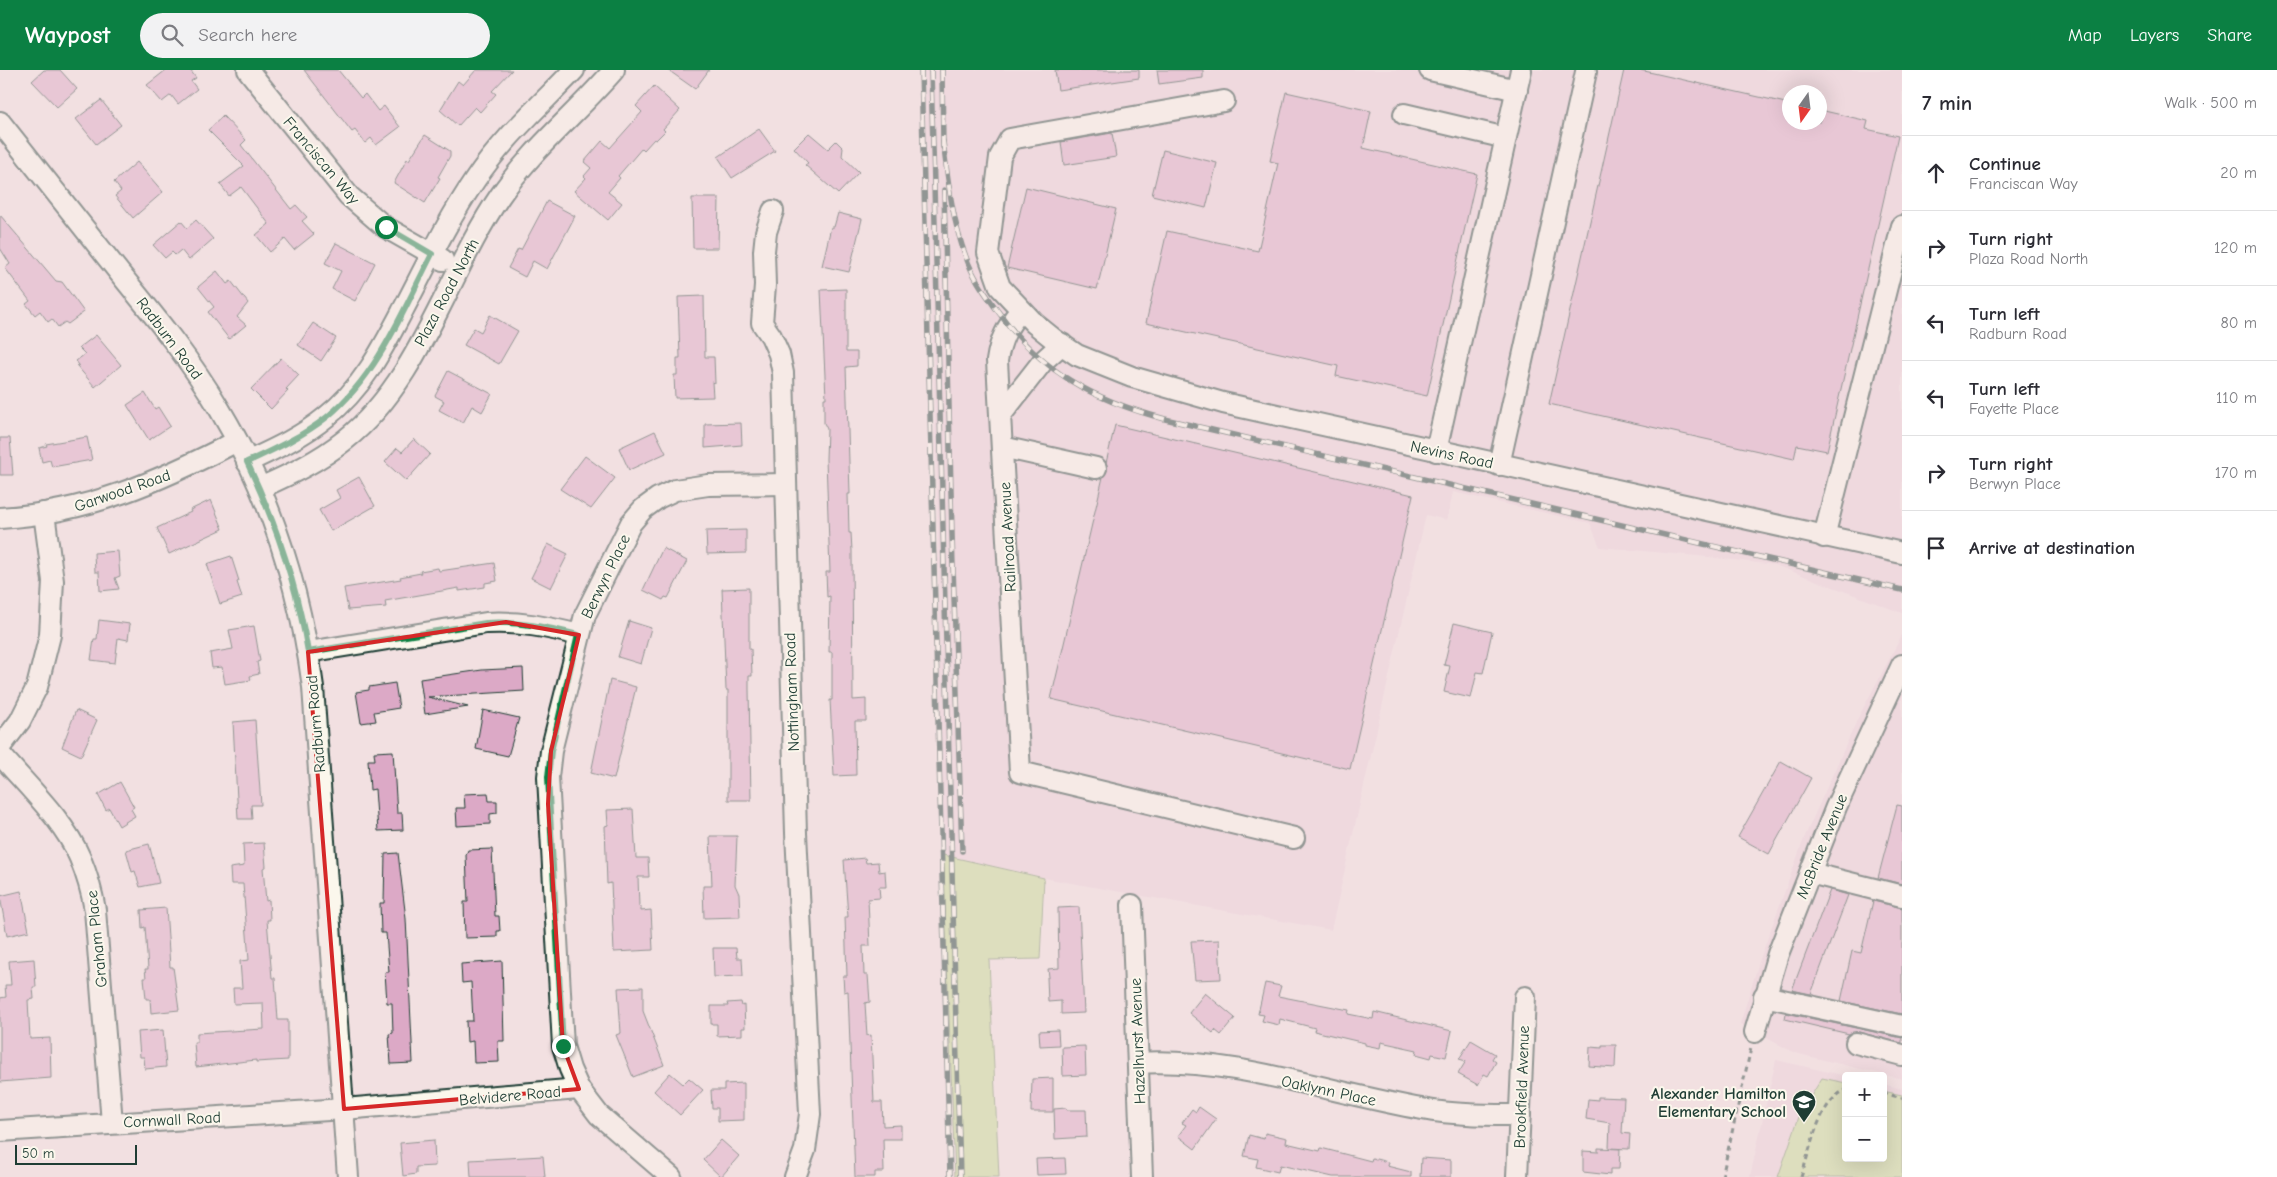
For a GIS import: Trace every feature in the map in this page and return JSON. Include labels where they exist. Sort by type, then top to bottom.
[{"type":"street","name":"Franciscan Way","points":[[248,70],[349,196],[386,227],[459,268]]},
{"type":"street","name":"Plaza Road North","points":[[247,462],[303,433],[326,417],[358,385],[384,346],[463,198],[495,152],[574,70]]},
{"type":"street","name":"Plaza Road North","points":[[260,488],[319,458],[345,440],[381,404],[406,368],[485,219],[518,171],[614,70]]},
{"type":"street","points":[[1430,70],[1516,90]]},
{"type":"street","points":[[1436,451],[1521,70]]},
{"type":"street","points":[[1499,465],[1586,72]]},
{"type":"street","name":"Nevins Road","points":[[1224,101],[1010,139],[1000,157],[988,253],[1000,287],[1021,310],[1062,344],[1103,367],[1223,403],[1902,553]]},
{"type":"street","points":[[1404,114],[1506,138]]},
{"type":"street","name":"Radburn Road","points":[[0,122],[183,353],[221,411],[260,488],[294,585],[308,652],[316,722],[348,1177]]},
{"type":"street","name":"Nottingham Road","points":[[774,211],[766,232],[764,250],[765,285],[762,323],[776,348],[783,373],[796,833],[810,1114],[805,1150],[795,1177]]},
{"type":"street","points":[[1824,537],[1902,226]]},
{"type":"street","name":"Railroad Avenue","points":[[1021,310],[1008,325],[999,348],[997,361],[1020,772],[1294,838]]},
{"type":"street","points":[[1000,416],[1043,361],[1062,344]]},
{"type":"street","name":"Garwood Road","points":[[0,518],[78,507],[143,486],[237,441]]},
{"type":"street","points":[[1002,447],[1096,468]]},
{"type":"street","name":"Berwyn Place","points":[[579,1089],[563,1046],[548,804],[548,777],[551,751],[578,635],[593,594],[621,539],[643,509],[658,498],[675,490],[691,487],[785,484]]},
{"type":"street","points":[[0,747],[20,721],[37,687],[50,636],[53,581],[44,513]]},
{"type":"street","points":[[308,652],[486,623],[506,622],[541,626],[578,635]]},
{"type":"street","name":"McBride Avenue","points":[[1755,1032],[1764,996],[1778,954],[1853,767],[1902,664]]},
{"type":"street","name":"Graham Place","points":[[0,754],[64,829],[80,856],[90,884],[96,910],[112,1123]]},
{"type":"street","points":[[1810,874],[1902,896]]},
{"type":"street","name":"Hazelhurst Avenue","points":[[1132,905],[1142,1177]]},
{"type":"street","points":[[1764,996],[1902,1026]]},
{"type":"street","name":"Brookfield Avenue","points":[[1517,1177],[1525,997]]},
{"type":"street","points":[[1856,1043],[1902,1055]]},
{"type":"street","name":"Oaklynn Place","points":[[1138,1063],[1190,1064],[1232,1069],[1424,1109],[1465,1114],[1520,1115]]},
{"type":"street","name":"Belvidere Road","points":[[344,1109],[579,1089],[599,1115],[663,1175]]},
{"type":"street","name":"Cornwall Road","points":[[0,1131],[344,1109]]},
{"type":"path","points":[[1722,1177],[1755,1032]]},
{"type":"path","points":[[1801,1177],[1821,1117],[1833,1099],[1842,1093]]},
{"type":"path","points":[[1887,1094],[1902,1098]]},
{"type":"highlighted area","points":[[506,622],[579,635],[551,751],[548,804],[563,1046],[579,1089],[344,1109],[308,652]]},
{"type":"shaded area","points":[[924,70],[1902,70],[1902,613],[1775,565],[1600,547],[1590,523],[1453,492],[1447,520],[1426,515],[1331,930],[1044,878],[943,855],[937,487]]},
{"type":"shaded area","points":[[1902,635],[1902,1079],[1887,1075],[1887,1072],[1873,1072],[1795,1053],[1740,1024],[1759,962],[1805,836],[1858,718]]},
{"type":"shaded area","name":"Alexander Hamilton Elementary School","points":[[1776,1060],[1842,1075],[1842,1162],[1887,1162],[1887,1085],[1902,1089],[1902,1177],[1750,1177]]},
{"type":"green space","points":[[943,855],[1044,878],[1040,959],[989,960],[999,1177],[955,1177]]},
{"type":"green space","points":[[1822,1078],[1842,1082],[1842,1162],[1887,1162],[1887,1092],[1902,1095],[1902,1177],[1778,1177],[1800,1114]]},
{"type":"building","points":[[44,70],[60,70],[77,89],[57,107],[32,81]]},
{"type":"building","points":[[166,70],[190,70],[196,78],[191,81],[197,89],[178,104],[171,95],[162,102],[147,85]]},
{"type":"building","points":[[304,70],[338,70],[361,98],[365,94],[378,111],[384,106],[400,127],[376,145],[371,138],[365,143],[355,130],[352,132]]},
{"type":"building","points":[[476,70],[512,70],[492,91],[496,94],[480,112],[475,107],[458,126],[440,110],[458,81],[463,85]]},
{"type":"building","points":[[668,70],[709,70],[695,89]]},
{"type":"building","points":[[1055,70],[1139,70],[1139,78],[1058,90]]},
{"type":"building","points":[[1157,70],[1203,70],[1203,78],[1159,84]]},
{"type":"building","points":[[1624,70],[1640,70],[1782,102],[1782,130],[1827,130],[1827,112],[1868,121],[1866,129],[1898,136],[1827,451],[1797,445],[1794,459],[1549,404]]},
{"type":"building","points":[[654,86],[680,110],[663,129],[665,131],[644,150],[642,148],[618,176],[620,178],[608,192],[622,203],[608,220],[574,191],[586,178],[584,176],[591,168],[584,162],[602,141],[610,148],[642,112],[636,106]]},
{"type":"building","points":[[1286,92],[1371,111],[1363,148],[1477,174],[1427,396],[1336,376],[1338,366],[1146,323],[1167,231],[1258,251],[1278,163],[1270,161]]},
{"type":"building","points":[[101,100],[121,125],[96,144],[76,119]]},
{"type":"building","points":[[223,116],[246,140],[241,145],[291,209],[296,205],[307,217],[302,221],[314,234],[294,250],[285,239],[270,252],[256,235],[269,224],[241,187],[229,196],[220,184],[244,166],[208,130]]},
{"type":"building","points":[[759,129],[775,151],[732,178],[718,157]]},
{"type":"building","points":[[809,133],[828,149],[836,141],[843,148],[842,156],[859,172],[838,194],[805,165],[808,163],[794,148]]},
{"type":"building","points":[[1112,133],[1116,157],[1064,165],[1061,142]]},
{"type":"building","points":[[425,135],[450,151],[450,156],[438,177],[440,178],[425,203],[394,183],[407,159],[409,160]]},
{"type":"building","points":[[1163,150],[1217,163],[1206,208],[1152,195]]},
{"type":"building","points":[[137,162],[163,192],[133,218],[115,196],[121,191],[114,182]]},
{"type":"building","points":[[1026,187],[1116,209],[1097,289],[1007,268]]},
{"type":"building","points":[[692,198],[719,198],[718,248],[693,248]]},
{"type":"building","points":[[547,201],[575,216],[547,269],[533,261],[525,277],[508,268],[518,249],[521,250]]},
{"type":"building","points":[[838,213],[862,219],[849,272],[822,266],[831,227],[834,227]]},
{"type":"building","points":[[0,215],[56,281],[62,282],[84,312],[68,324],[65,322],[58,327],[52,319],[48,322],[40,311],[35,315],[26,304],[30,301],[5,268],[10,264],[0,248]]},
{"type":"building","points":[[196,220],[213,239],[189,260],[181,250],[175,255],[172,252],[165,258],[153,245],[181,221],[187,228]]},
{"type":"building","points":[[336,243],[375,263],[355,301],[332,289],[341,271],[325,263]]},
{"type":"building","points":[[217,271],[227,284],[231,281],[248,303],[237,317],[246,325],[229,339],[208,312],[214,307],[198,287]]},
{"type":"building","points":[[846,289],[846,352],[857,352],[857,366],[846,367],[850,494],[848,494],[849,533],[851,533],[852,551],[853,700],[866,699],[866,721],[855,721],[856,775],[834,776],[830,700],[832,700],[832,652],[829,652],[830,596],[827,597],[826,572],[830,572],[826,459],[827,429],[824,423],[824,398],[826,398],[821,290]]},
{"type":"building","points":[[704,296],[705,357],[714,357],[715,383],[712,382],[713,397],[675,398],[674,375],[677,375],[677,358],[680,358],[678,297]]},
{"type":"building","points":[[490,315],[518,331],[499,364],[464,345],[474,328],[481,332]]},
{"type":"building","points":[[313,323],[336,338],[321,361],[298,345]]},
{"type":"building","points":[[96,335],[121,365],[95,387],[77,366],[79,365],[76,361],[85,354],[79,348]]},
{"type":"building","points":[[281,358],[299,375],[286,389],[288,391],[271,409],[251,389]]},
{"type":"building","points":[[448,371],[492,394],[482,412],[472,406],[463,423],[439,410],[444,401],[435,396]]},
{"type":"building","points":[[145,393],[155,409],[158,407],[170,426],[149,440],[127,405]]},
{"type":"building","points":[[741,423],[742,445],[705,448],[705,424]]},
{"type":"building","points":[[1115,425],[1413,495],[1350,769],[1051,699],[1103,477],[1107,471],[1106,463]]},
{"type":"building","points":[[655,431],[666,453],[629,470],[619,448]]},
{"type":"building","points":[[87,437],[92,460],[52,467],[50,460],[42,462],[39,448],[47,446],[46,444]]},
{"type":"building","points":[[0,438],[10,438],[13,475],[0,475]]},
{"type":"building","points":[[414,439],[430,454],[406,481],[385,462],[397,448],[402,452]]},
{"type":"building","points":[[585,456],[615,478],[591,509],[560,489]]},
{"type":"building","points":[[359,477],[375,506],[331,531],[319,510],[340,498],[336,490]]},
{"type":"building","points":[[211,500],[223,529],[169,554],[157,528]]},
{"type":"building","points":[[746,530],[746,553],[707,554],[706,531]]},
{"type":"building","points":[[548,544],[568,554],[551,588],[531,578]]},
{"type":"building","points":[[663,548],[687,561],[668,598],[665,597],[663,600],[643,590]]},
{"type":"building","points":[[118,551],[120,576],[115,578],[119,589],[100,591],[99,572],[95,572],[94,553]]},
{"type":"building","points":[[231,556],[242,597],[220,604],[207,564]]},
{"type":"building","points":[[494,563],[497,581],[485,583],[485,587],[459,591],[459,588],[385,601],[386,607],[348,610],[344,588],[401,579],[400,577],[421,573],[420,571],[438,568],[439,571]]},
{"type":"building","points":[[749,588],[749,649],[751,649],[752,676],[749,676],[751,800],[728,800],[728,690],[726,690],[722,589]]},
{"type":"building","points":[[99,620],[130,624],[128,640],[118,638],[115,663],[91,660],[94,639],[97,639]]},
{"type":"building","points":[[629,621],[651,628],[641,664],[618,657]]},
{"type":"building","points":[[1454,623],[1492,632],[1483,673],[1477,672],[1471,698],[1444,692],[1450,666],[1444,665]]},
{"type":"building","points":[[254,626],[260,661],[257,662],[259,674],[250,676],[251,680],[225,684],[222,667],[212,668],[210,653],[233,649],[229,630]]},
{"type":"building","points":[[523,668],[524,691],[428,697],[468,707],[425,714],[420,679],[482,670]]},
{"type":"building","points":[[610,680],[636,687],[614,779],[591,773]]},
{"type":"building","points":[[395,683],[399,708],[374,712],[376,721],[361,723],[356,692],[369,690],[369,687]]},
{"type":"building","points":[[76,710],[97,720],[81,756],[62,747]]},
{"type":"building","points":[[483,710],[519,718],[508,756],[476,749]]},
{"type":"building","points":[[255,720],[261,805],[251,805],[252,819],[238,819],[233,722]]},
{"type":"building","points":[[393,751],[397,813],[402,813],[403,830],[378,831],[375,789],[370,790],[368,760],[375,760],[374,752]]},
{"type":"building","points":[[1781,761],[1811,778],[1769,854],[1738,837]]},
{"type":"building","points":[[120,782],[134,807],[131,809],[135,816],[119,826],[109,808],[106,810],[98,795]]},
{"type":"building","points":[[488,793],[489,801],[497,801],[497,813],[490,814],[490,824],[457,826],[456,808],[465,808],[464,794]]},
{"type":"building","points":[[1897,805],[1902,806],[1902,884],[1878,878]]},
{"type":"building","points":[[633,809],[636,858],[648,858],[649,877],[638,877],[639,907],[641,907],[641,911],[651,910],[653,950],[614,952],[611,883],[607,884],[605,826],[608,825],[607,810]]},
{"type":"building","points":[[710,836],[737,836],[735,885],[739,894],[740,917],[704,918],[703,886],[712,886]]},
{"type":"building","points":[[264,843],[266,867],[263,868],[266,901],[269,900],[270,920],[267,920],[272,978],[275,978],[278,1020],[288,1020],[288,1060],[256,1062],[256,1060],[196,1067],[194,1042],[197,1042],[197,1033],[264,1029],[263,1003],[234,1004],[233,988],[242,988],[240,961],[249,960],[243,884],[231,884],[230,868],[244,866],[243,844]]},
{"type":"building","points":[[149,844],[159,883],[140,887],[135,871],[132,872],[126,850]]},
{"type":"building","points":[[492,849],[495,916],[499,916],[500,931],[497,931],[497,937],[465,938],[464,902],[468,902],[466,855],[468,850]]},
{"type":"building","points":[[398,853],[406,919],[413,1063],[391,1064],[389,1034],[393,1033],[392,1003],[387,1003],[385,972],[389,972],[386,933],[381,933],[380,903],[384,903],[385,854]]},
{"type":"building","points":[[865,858],[866,863],[878,862],[879,872],[885,871],[886,887],[879,887],[880,898],[868,899],[870,946],[863,946],[864,975],[868,975],[870,1002],[865,1003],[867,1036],[871,1035],[874,1102],[882,1102],[883,1126],[901,1125],[901,1139],[883,1139],[884,1172],[875,1172],[875,1177],[855,1177],[848,991],[844,992],[843,976],[847,976],[845,917],[848,917],[844,860]]},
{"type":"building","points":[[1830,890],[1848,895],[1811,994],[1792,990]]},
{"type":"building","points":[[21,891],[29,931],[7,936],[0,896]]},
{"type":"building","points":[[1873,901],[1902,908],[1902,1014],[1841,1001],[1852,951],[1861,953]]},
{"type":"building","points":[[1079,907],[1084,1013],[1061,1014],[1061,1001],[1048,1002],[1047,977],[1049,977],[1048,969],[1059,968],[1058,908]]},
{"type":"building","points":[[166,908],[170,967],[173,967],[179,1010],[151,1013],[150,999],[146,999],[144,978],[146,978],[145,969],[148,969],[145,927],[142,928],[141,910]]},
{"type":"building","points":[[1219,940],[1221,979],[1195,980],[1191,941]]},
{"type":"building","points":[[713,948],[736,948],[737,958],[742,958],[743,976],[714,977]]},
{"type":"building","points":[[34,959],[36,987],[33,987],[34,999],[28,1000],[30,1039],[50,1038],[51,1078],[0,1082],[0,998],[6,997],[5,985],[11,985],[9,961]]},
{"type":"building","points":[[502,961],[504,1041],[498,1041],[499,1062],[474,1063],[473,1041],[467,1042],[466,1021],[473,1021],[471,982],[462,983],[461,964]]},
{"type":"building","points":[[1265,983],[1281,986],[1278,996],[1349,1010],[1348,1014],[1373,1019],[1374,1012],[1452,1031],[1446,1057],[1432,1054],[1431,1058],[1416,1054],[1417,1050],[1381,1042],[1380,1048],[1365,1045],[1365,1043],[1314,1031],[1315,1028],[1280,1019],[1279,1025],[1262,1021],[1264,1015],[1258,1014]]},
{"type":"building","points":[[643,987],[643,1011],[664,1065],[633,1077],[616,1035],[621,1033],[618,988]]},
{"type":"building","points":[[1205,993],[1235,1018],[1221,1035],[1215,1030],[1213,1033],[1189,1013]]},
{"type":"building","points":[[741,1002],[742,1006],[744,1005],[745,1028],[742,1028],[742,1035],[717,1036],[717,1024],[711,1024],[711,1006],[728,1006],[727,1003]]},
{"type":"building","points":[[1786,1013],[1902,1038],[1902,1043],[1859,1032],[1849,1034],[1785,1019]]},
{"type":"building","points":[[163,1030],[166,1067],[145,1069],[144,1057],[140,1057],[138,1032]]},
{"type":"building","points":[[1058,1030],[1059,1045],[1040,1046],[1039,1031]]},
{"type":"building","points":[[1471,1040],[1495,1054],[1492,1059],[1496,1062],[1488,1076],[1484,1074],[1478,1085],[1458,1074],[1466,1061],[1459,1059]]},
{"type":"building","points":[[1602,1045],[1616,1045],[1615,1068],[1589,1066],[1590,1047],[1602,1048]]},
{"type":"building","points":[[1085,1046],[1086,1075],[1063,1076],[1062,1047]]},
{"type":"building","points":[[670,1073],[683,1084],[689,1078],[703,1090],[680,1115],[654,1091]]},
{"type":"building","points":[[1053,1078],[1053,1112],[1031,1112],[1032,1079]]},
{"type":"building","points":[[744,1083],[744,1120],[718,1121],[718,1108],[712,1108],[711,1090],[724,1090],[724,1084]]},
{"type":"building","points":[[1598,1097],[1624,1098],[1622,1133],[1630,1134],[1629,1149],[1609,1148],[1610,1123],[1586,1119],[1588,1099],[1598,1100]]},
{"type":"building","points":[[1199,1107],[1216,1119],[1195,1149],[1178,1136],[1186,1125],[1182,1123],[1192,1109],[1196,1112]]},
{"type":"building","points":[[1066,1108],[1067,1110],[1086,1110],[1087,1137],[1055,1139],[1054,1109]]},
{"type":"building","points":[[1265,1133],[1287,1138],[1286,1143],[1320,1151],[1321,1148],[1371,1161],[1372,1158],[1388,1162],[1387,1166],[1411,1172],[1411,1177],[1333,1177],[1280,1165],[1278,1172],[1256,1167],[1258,1159],[1244,1156],[1249,1135],[1264,1139]]},
{"type":"building","points":[[434,1140],[435,1166],[416,1167],[416,1174],[403,1176],[400,1143]]},
{"type":"building","points":[[721,1140],[739,1156],[721,1177],[703,1160]]},
{"type":"building","points":[[1598,1148],[1620,1149],[1619,1169],[1610,1169],[1610,1175],[1583,1172],[1583,1151],[1598,1152]]},
{"type":"building","points":[[543,1156],[545,1177],[471,1177],[470,1160]]},
{"type":"building","points":[[1065,1158],[1066,1174],[1037,1175],[1036,1159]]},
{"type":"building","points":[[1421,1158],[1451,1160],[1451,1177],[1420,1177]]},
{"type":"railway","points":[[921,70],[950,1177]]},
{"type":"railway","points":[[931,70],[960,1177]]},
{"type":"railway","points":[[942,70],[943,147]]},
{"type":"railway","points":[[943,141],[957,229],[966,257],[976,278],[997,310],[1032,351],[1070,381],[1092,393],[1115,403],[1165,419],[1902,590]]},
{"type":"railway","points":[[944,190],[962,851]]},
{"type":"place","name":"Alexander Hamilton Elementary School","points":[[1804,1123]]},
{"type":"route","points":[[386,227],[408,242],[432,254],[372,367],[358,385],[326,417],[303,433],[247,462],[260,488],[284,553],[294,585],[308,652],[486,623],[524,623],[578,635],[551,751],[548,777],[548,804],[563,1046]]}]
